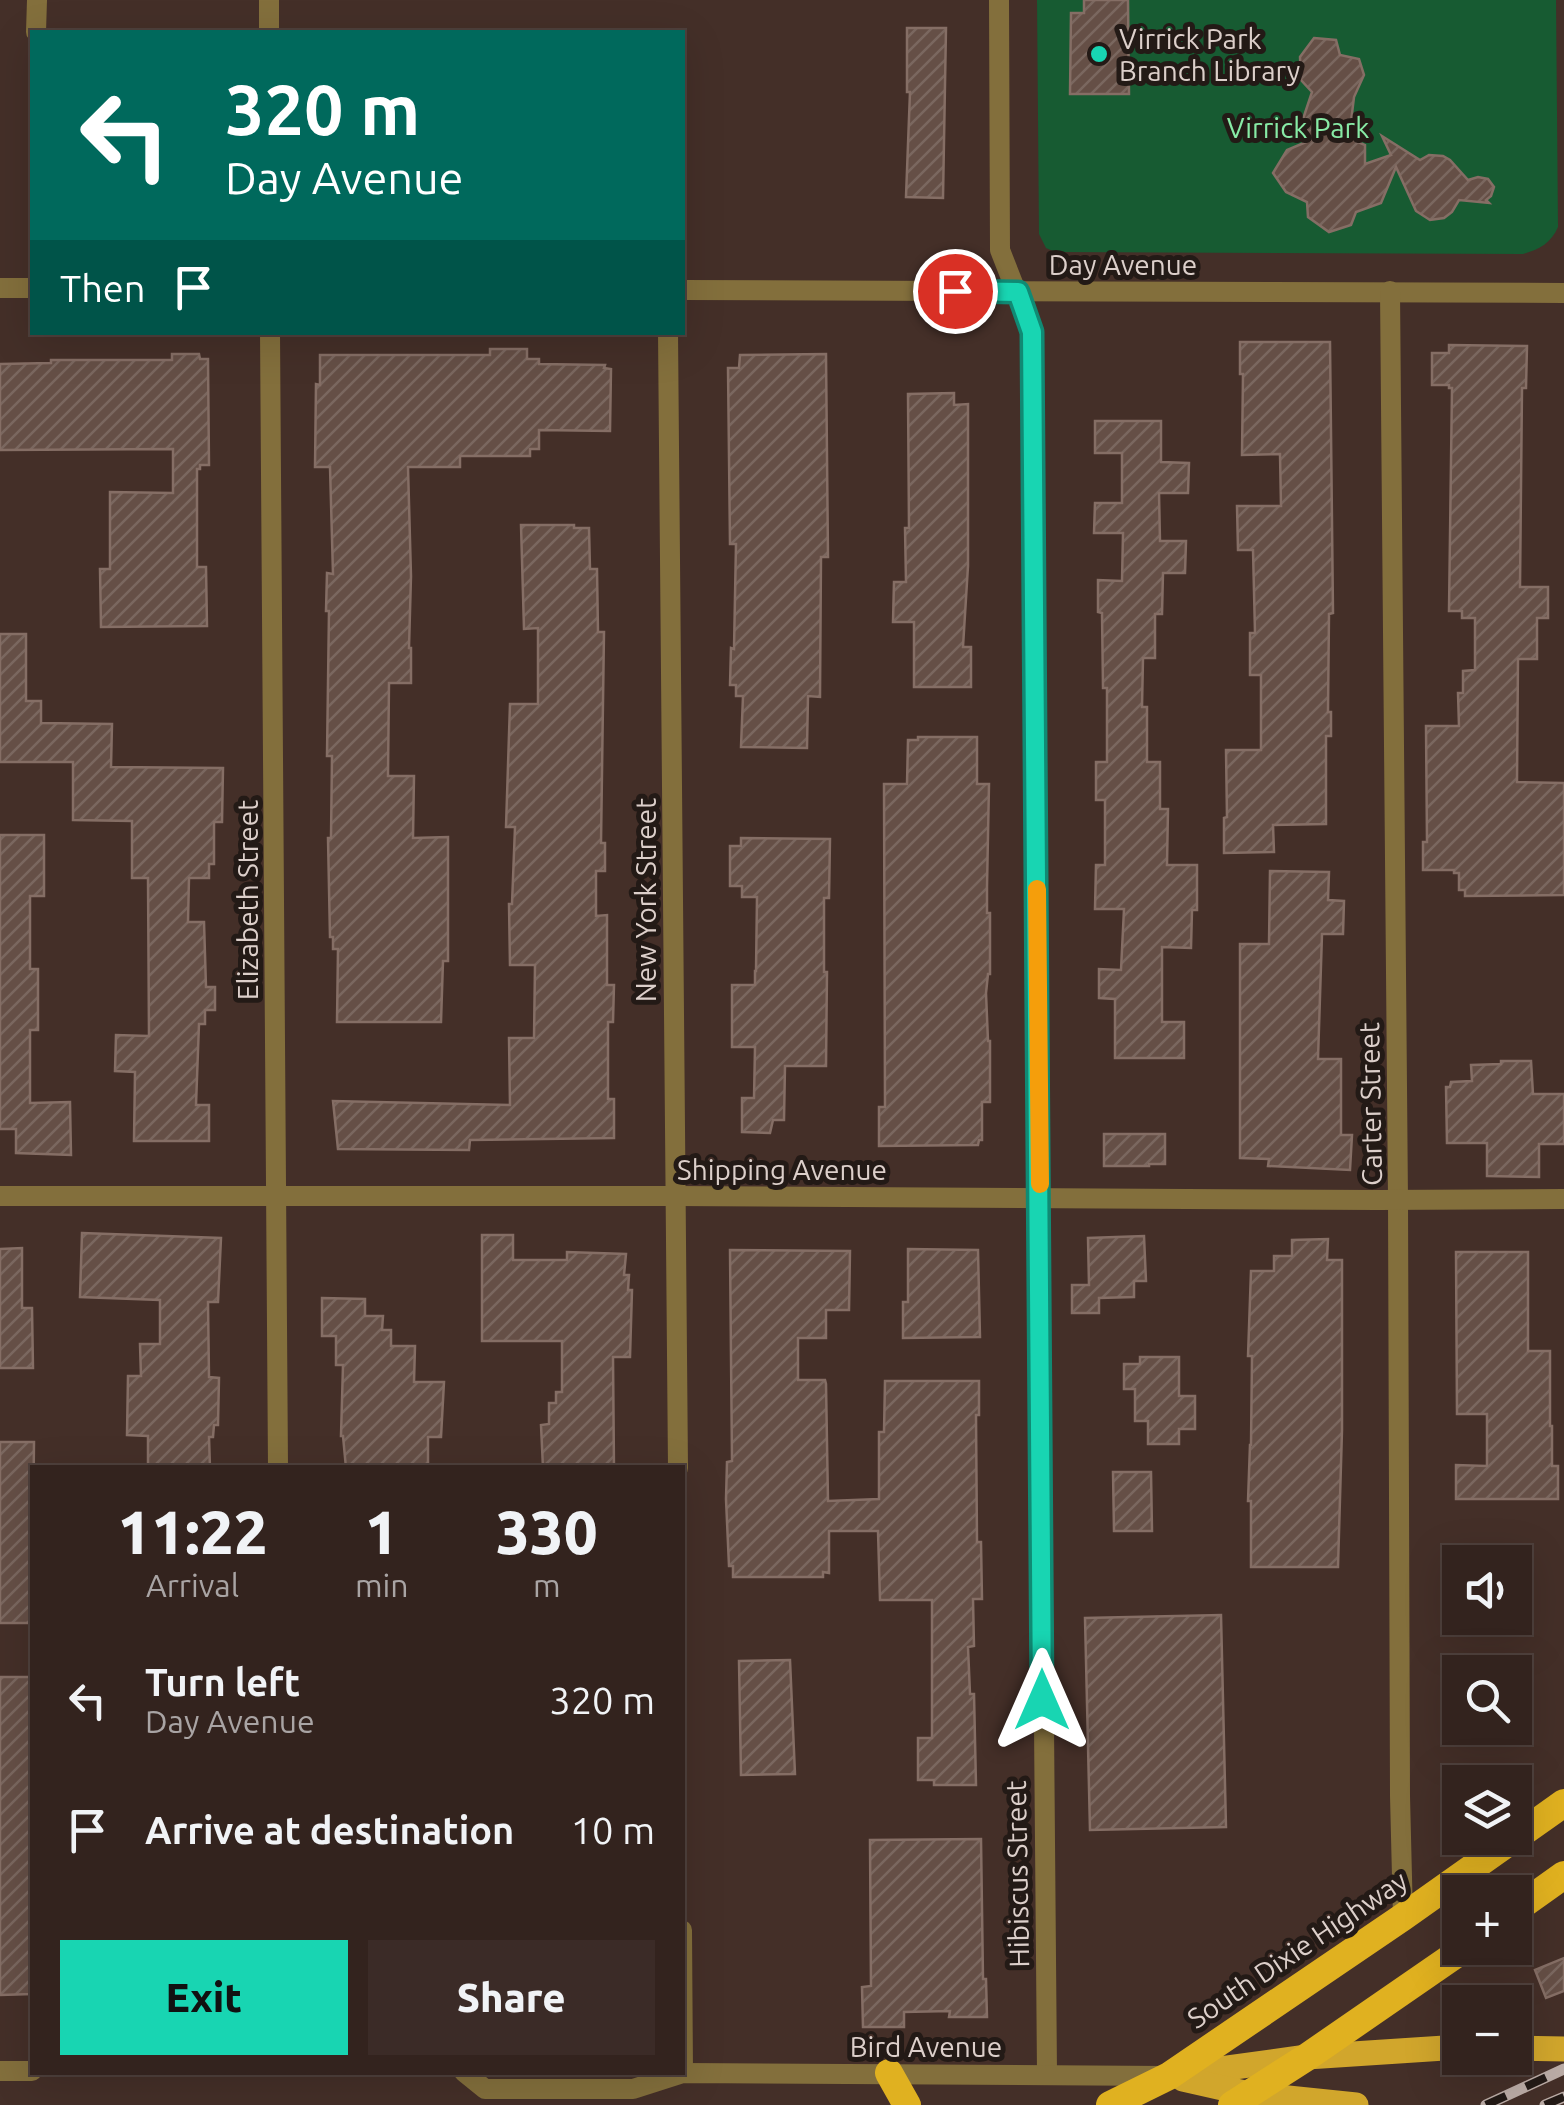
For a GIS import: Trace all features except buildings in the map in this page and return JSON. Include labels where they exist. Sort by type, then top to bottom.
[{"type":"highway","name":"South Dixie Highway","points":[[1110,2105],[1169,2076],[1564,1804]]},
{"type":"highway","points":[[1532,1898],[1564,1875]]},
{"type":"highway","points":[[1240,2100],[1442,1963]]},
{"type":"highway","points":[[889,2073],[907,2105]]},
{"type":"main road","points":[[1169,2076],[1306,2057],[1442,2048]]},
{"type":"main road","points":[[1532,2048],[1564,2048]]},
{"type":"main road","points":[[1169,2076],[1240,2100],[1356,2105]]},
{"type":"street","points":[[36,0],[36,30]]},
{"type":"street","points":[[269,0],[269,30]]},
{"type":"street","name":"Hibiscus Street","points":[[999,0],[1000,250],[1032,332],[1047,2074]]},
{"type":"street","points":[[0,288],[30,288]]},
{"type":"street","name":"Day Avenue","points":[[685,290],[1564,293]]},
{"type":"street","name":"Carter Street","points":[[1390,292],[1402,1917]]},
{"type":"street","name":"Elizabeth Street","points":[[270,335],[278,1465]]},
{"type":"street","name":"New York Street","points":[[668,335],[678,1465]]},
{"type":"street","name":"Shipping Avenue","points":[[0,1196],[1564,1198]]},
{"type":"street","points":[[0,2071],[30,2071]]},
{"type":"street","name":"Bird Avenue","points":[[685,2073],[1169,2076]]},
{"type":"street","name":"Bird Avenue","points":[[468,2075],[485,2089],[633,2089],[677,2075]]},
{"type":"green space","name":"Virrick Park","points":[[1037,0],[1556,0],[1558,227],[1544,245],[1523,254],[1055,252],[1046,248],[1039,234]]},
{"type":"railway","points":[[1486,2105],[1564,2069]]},
{"type":"railway","points":[[1545,2105],[1564,2097]]},
{"type":"slow traffic","points":[[1037,889],[1040,1184]]},
{"type":"place","name":"Virrick Park Branch Library","points":[[1099,54]]},
{"type":"route","points":[[955,291],[1018,292],[1032,332],[1042,1700]]}]
